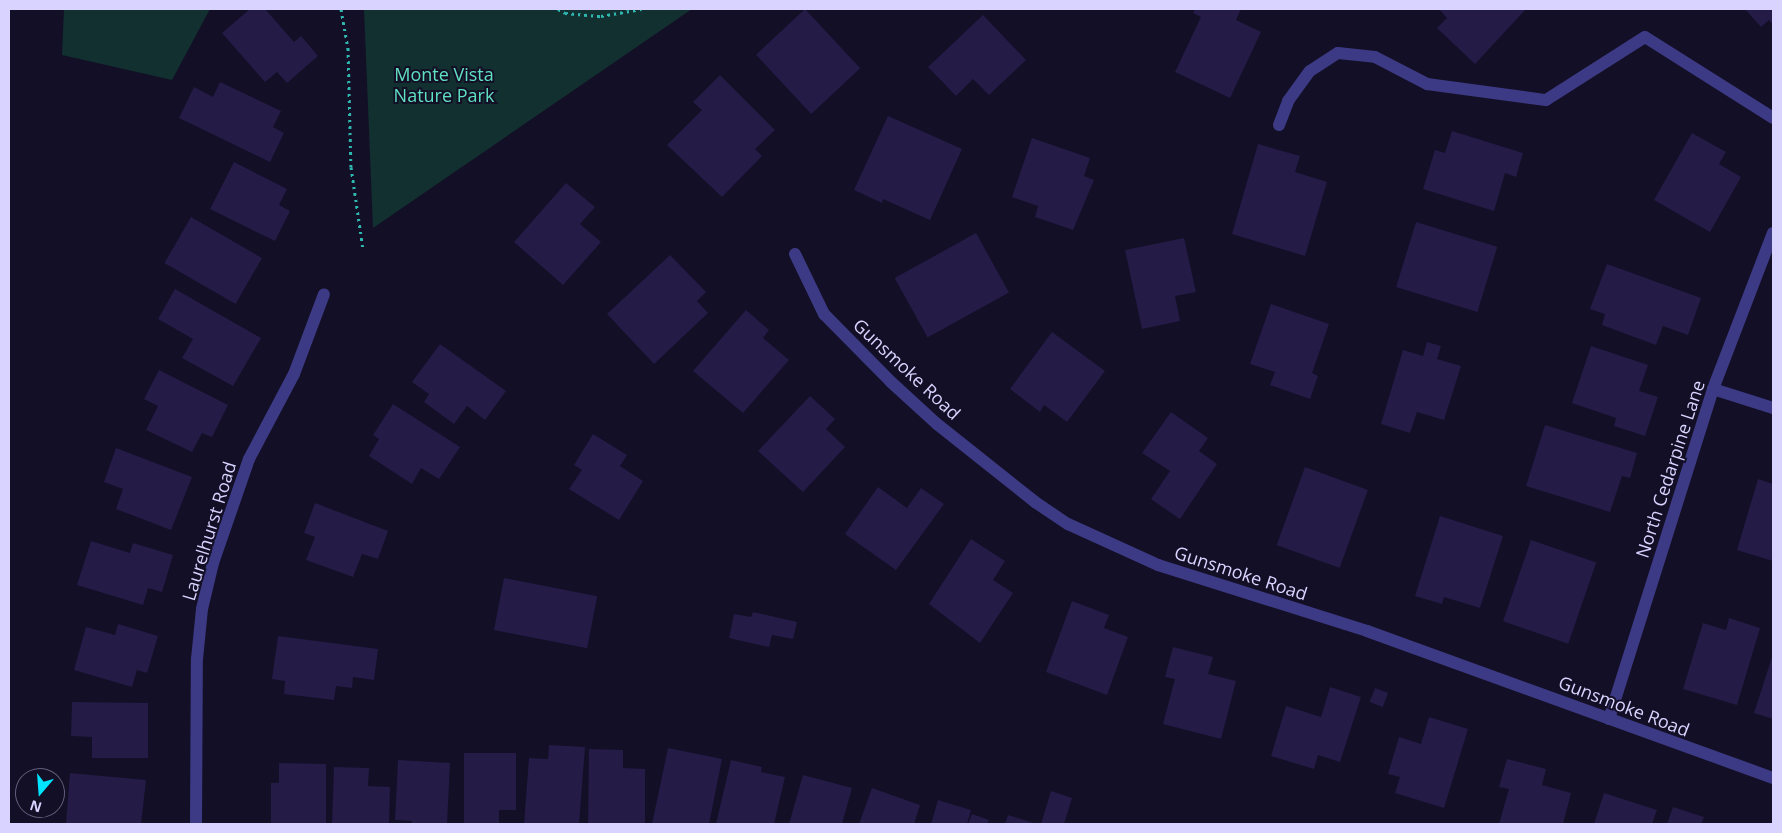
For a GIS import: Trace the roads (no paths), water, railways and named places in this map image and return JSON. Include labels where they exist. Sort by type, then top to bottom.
[{"type":"street","points":[[1279,125],[1288,101],[1310,71],[1338,52],[1375,57],[1427,84],[1546,100],[1645,36],[1773,118]]},
{"type":"street","name":"North Cedarpine Lane","points":[[1609,720],[1713,388],[1773,232]]},
{"type":"street","name":"Gunsmoke Road","points":[[795,254],[824,314],[891,382],[937,424],[1035,502],[1068,524],[1158,565],[1367,632],[1773,778]]},
{"type":"street","name":"Laurelhurst Road","points":[[196,824],[196,668],[202,609],[214,563],[249,459],[294,374],[324,294]]},
{"type":"street","points":[[1713,388],[1773,408]]},
{"type":"park label","name":"Monte Vista Nature Park","points":[[444,85]]}]
